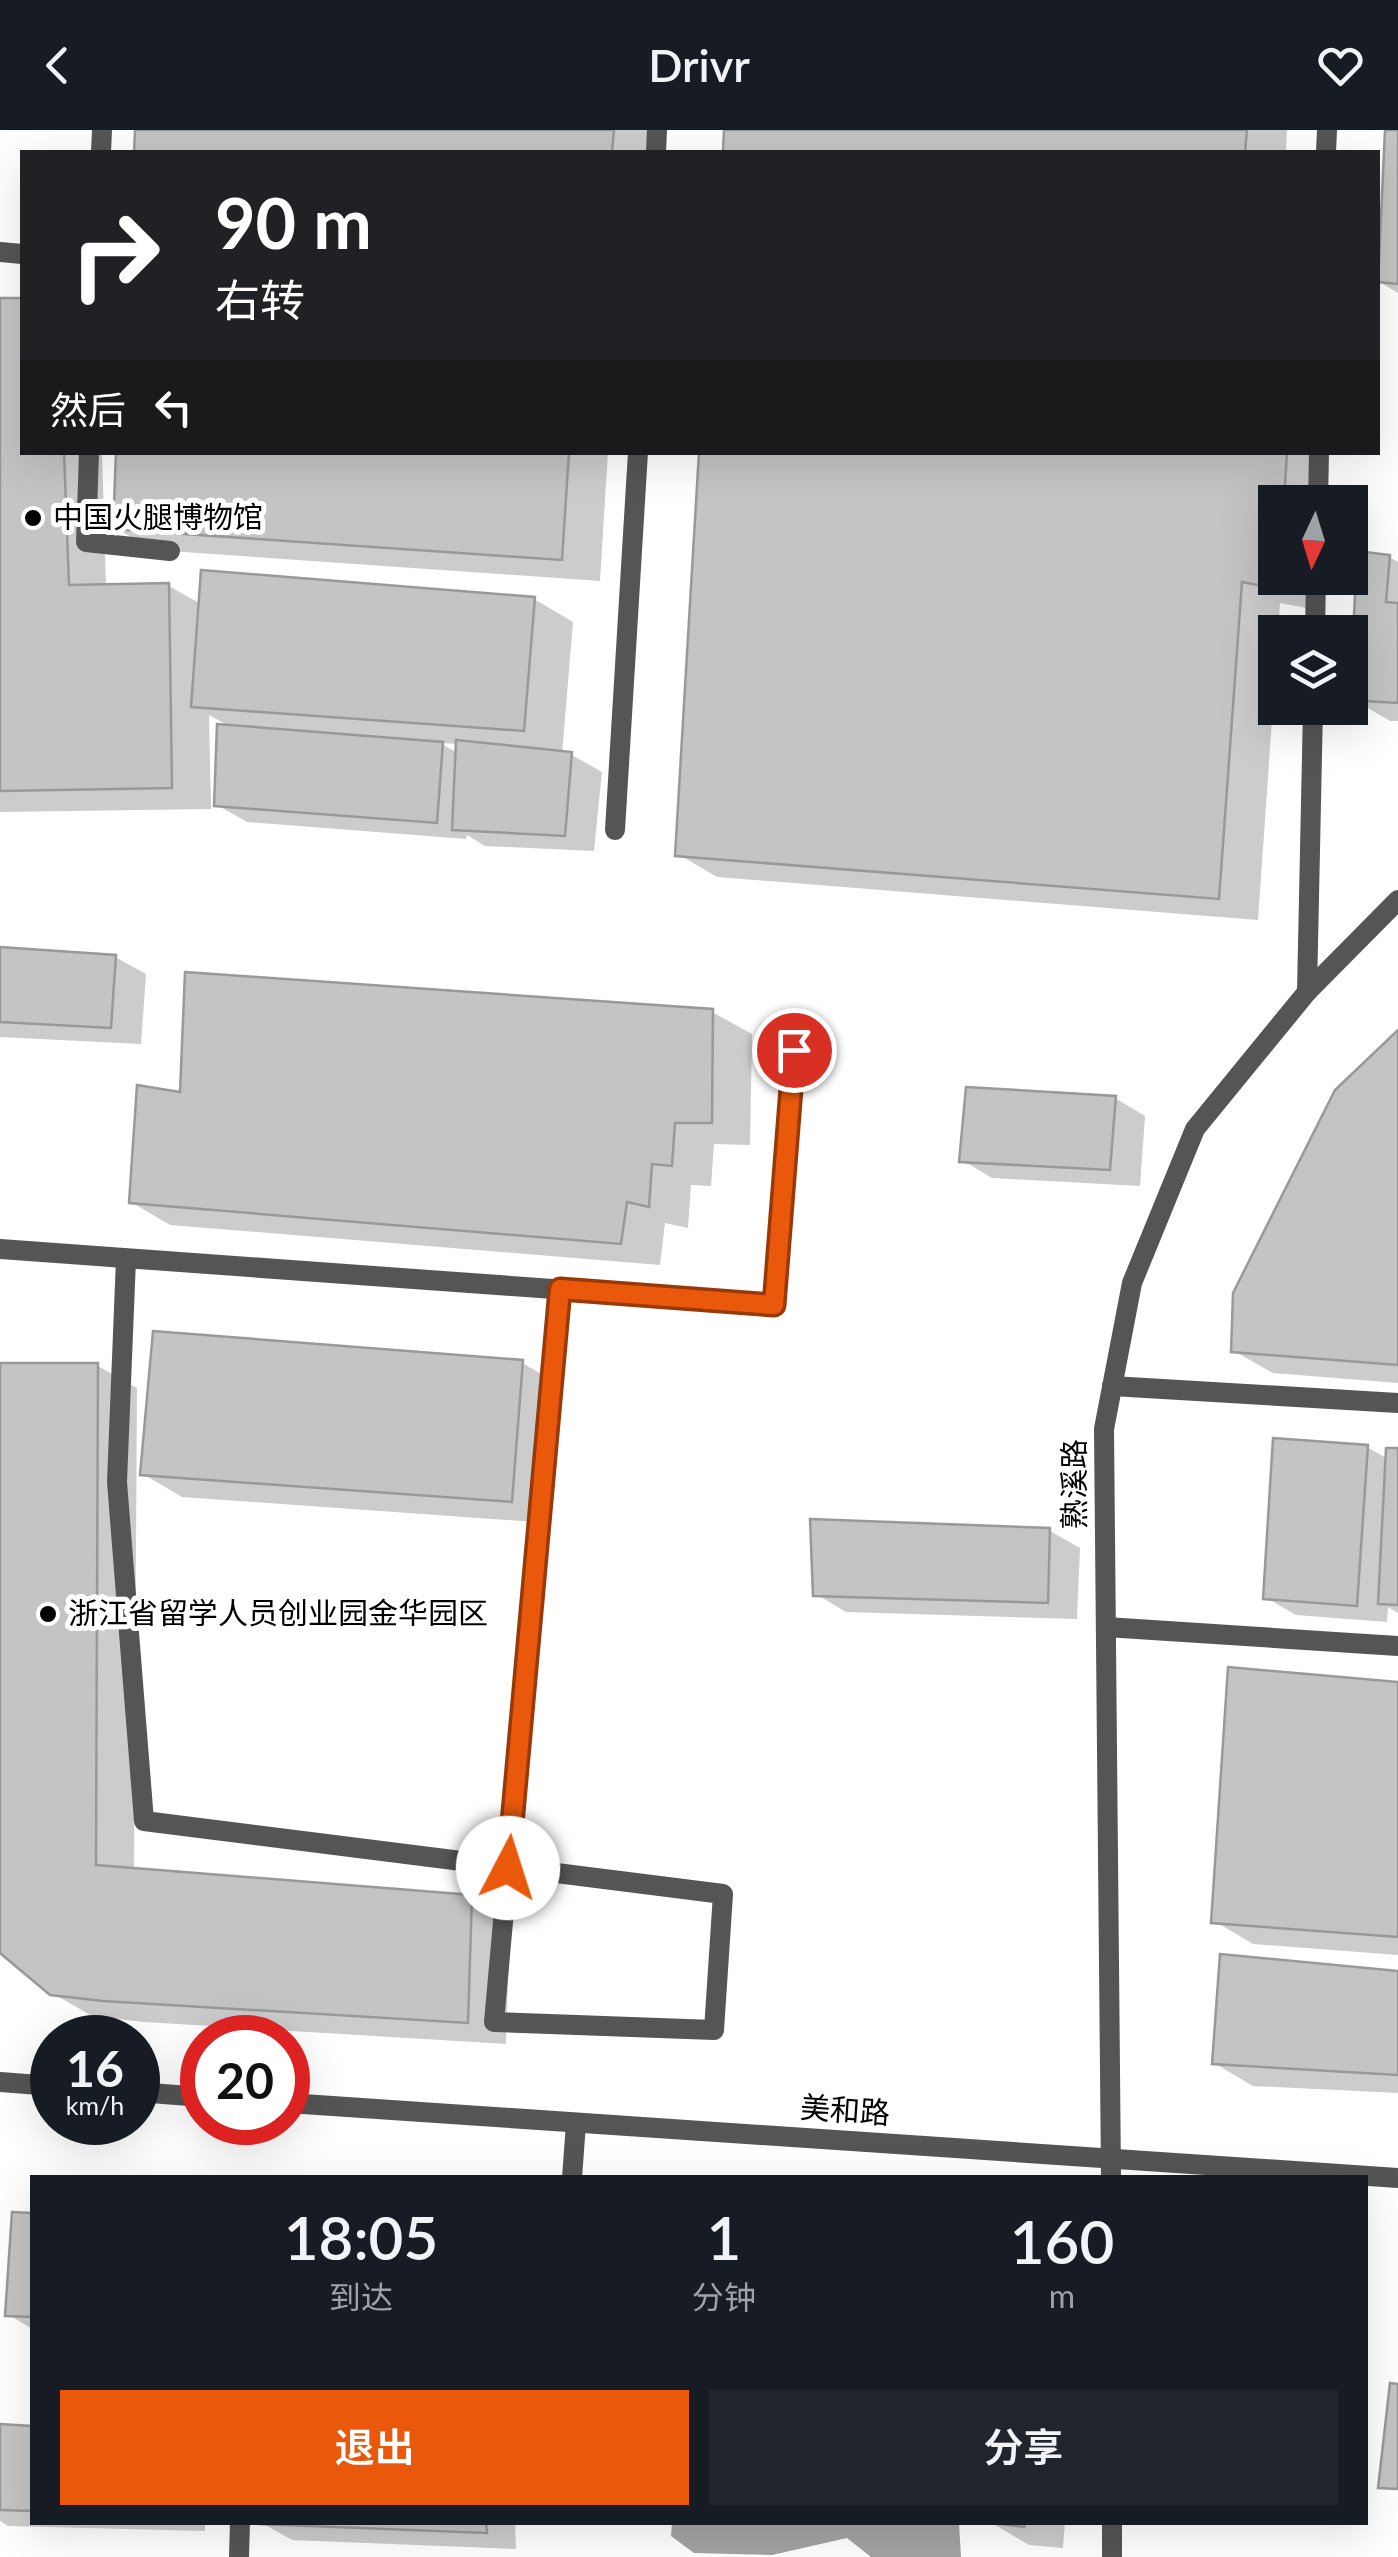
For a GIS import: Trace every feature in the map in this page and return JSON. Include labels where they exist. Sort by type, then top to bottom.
[{"type":"street","points":[[89,455],[86,542],[170,550]]},
{"type":"street","points":[[615,830],[638,455]]},
{"type":"street","points":[[1318,485],[1319,455]]},
{"type":"street","points":[[1306,992],[1313,725]]},
{"type":"street","name":"熟溪路","points":[[1110,2168],[1104,1428],[1132,1283],[1195,1129],[1306,992],[1398,900]]},
{"type":"street","points":[[0,1250],[774,1305],[794,1050]]},
{"type":"street","points":[[126,1259],[117,1482],[144,1821],[508,1868],[722,1894],[714,2030],[494,2022],[508,1868],[560,1289]]},
{"type":"street","points":[[1112,1386],[1398,1402]]},
{"type":"street","points":[[1106,1627],[1398,1646]]},
{"type":"street","points":[[0,2082],[30,2084]]},
{"type":"street","name":"美和路","points":[[310,2104],[1110,2168],[1312,2175]]},
{"type":"street","points":[[572,2175],[576,2123]]},
{"type":"street","name":"美和路","points":[[1368,2177],[1398,2178]]},
{"type":"street","points":[[240,2525],[240,2557]]},
{"type":"street","points":[[1112,2525],[1112,2557]]},
{"type":"shaded area","points":[[672,2525],[959,2525],[961,2557],[871,2557],[847,2538],[772,2555],[694,2553],[671,2536]]},
{"type":"building","points":[[135,130],[614,130],[612,150],[134,150]]},
{"type":"building","points":[[724,130],[1247,130],[1245,150],[723,150]]},
{"type":"building","points":[[1385,130],[1398,130],[1398,284],[1380,282]]},
{"type":"building","name":"中国火腿博物馆","points":[[0,298],[20,298],[20,455],[64,455],[69,585],[169,583],[172,788],[0,791]]},
{"type":"building","points":[[116,455],[569,455],[562,560],[113,529]]},
{"type":"building","points":[[699,455],[1287,455],[1285,485],[1258,485],[1258,585],[1242,582],[1219,899],[675,856]]},
{"type":"building","points":[[1368,552],[1390,555],[1386,602],[1398,603],[1398,703],[1368,701],[1368,615],[1354,615],[1355,595],[1368,595]]},
{"type":"building","points":[[201,570],[535,597],[524,731],[191,707]]},
{"type":"building","points":[[217,724],[443,742],[437,823],[214,806]]},
{"type":"building","points":[[456,740],[572,752],[565,836],[452,830]]},
{"type":"building","points":[[0,947],[116,955],[111,1028],[0,1022]]},
{"type":"building","points":[[185,972],[713,1009],[712,1123],[675,1123],[672,1166],[652,1164],[649,1207],[627,1202],[621,1244],[129,1203],[137,1085],[180,1092]]},
{"type":"building","points":[[1398,1030],[1398,1365],[1231,1352],[1233,1293],[1335,1090]]},
{"type":"building","points":[[966,1087],[1116,1096],[1110,1170],[959,1162]]},
{"type":"building","points":[[153,1331],[523,1360],[512,1502],[140,1475]]},
{"type":"building","name":"浙江省留学人员创业园金华园区","points":[[0,1363],[98,1363],[96,1865],[472,1895],[468,2023],[50,1995],[0,1953]]},
{"type":"building","points":[[1273,1438],[1368,1445],[1357,1606],[1263,1599]]},
{"type":"building","points":[[1386,1448],[1398,1448],[1398,1605],[1378,1604]]},
{"type":"building","points":[[810,1519],[1050,1528],[1048,1603],[813,1596]]},
{"type":"building","points":[[1228,1667],[1398,1682],[1398,1937],[1211,1923]]},
{"type":"building","points":[[1220,1954],[1398,1971],[1398,2075],[1212,2064]]},
{"type":"building","points":[[12,2212],[30,2213],[30,2317],[5,2316]]},
{"type":"building","points":[[1390,2383],[1398,2384],[1398,2489],[1378,2488]]},
{"type":"building","points":[[0,2424],[30,2426],[30,2511],[0,2510]]},
{"type":"building","points":[[284,2525],[486,2525],[487,2533]]},
{"type":"place","name":"中国火腿博物馆","points":[[33,518]]},
{"type":"place","name":"浙江省留学人员创业园金华园区","points":[[48,1614]]},
{"type":"route","points":[[508,1868],[560,1289],[774,1305],[794,1050]]}]
